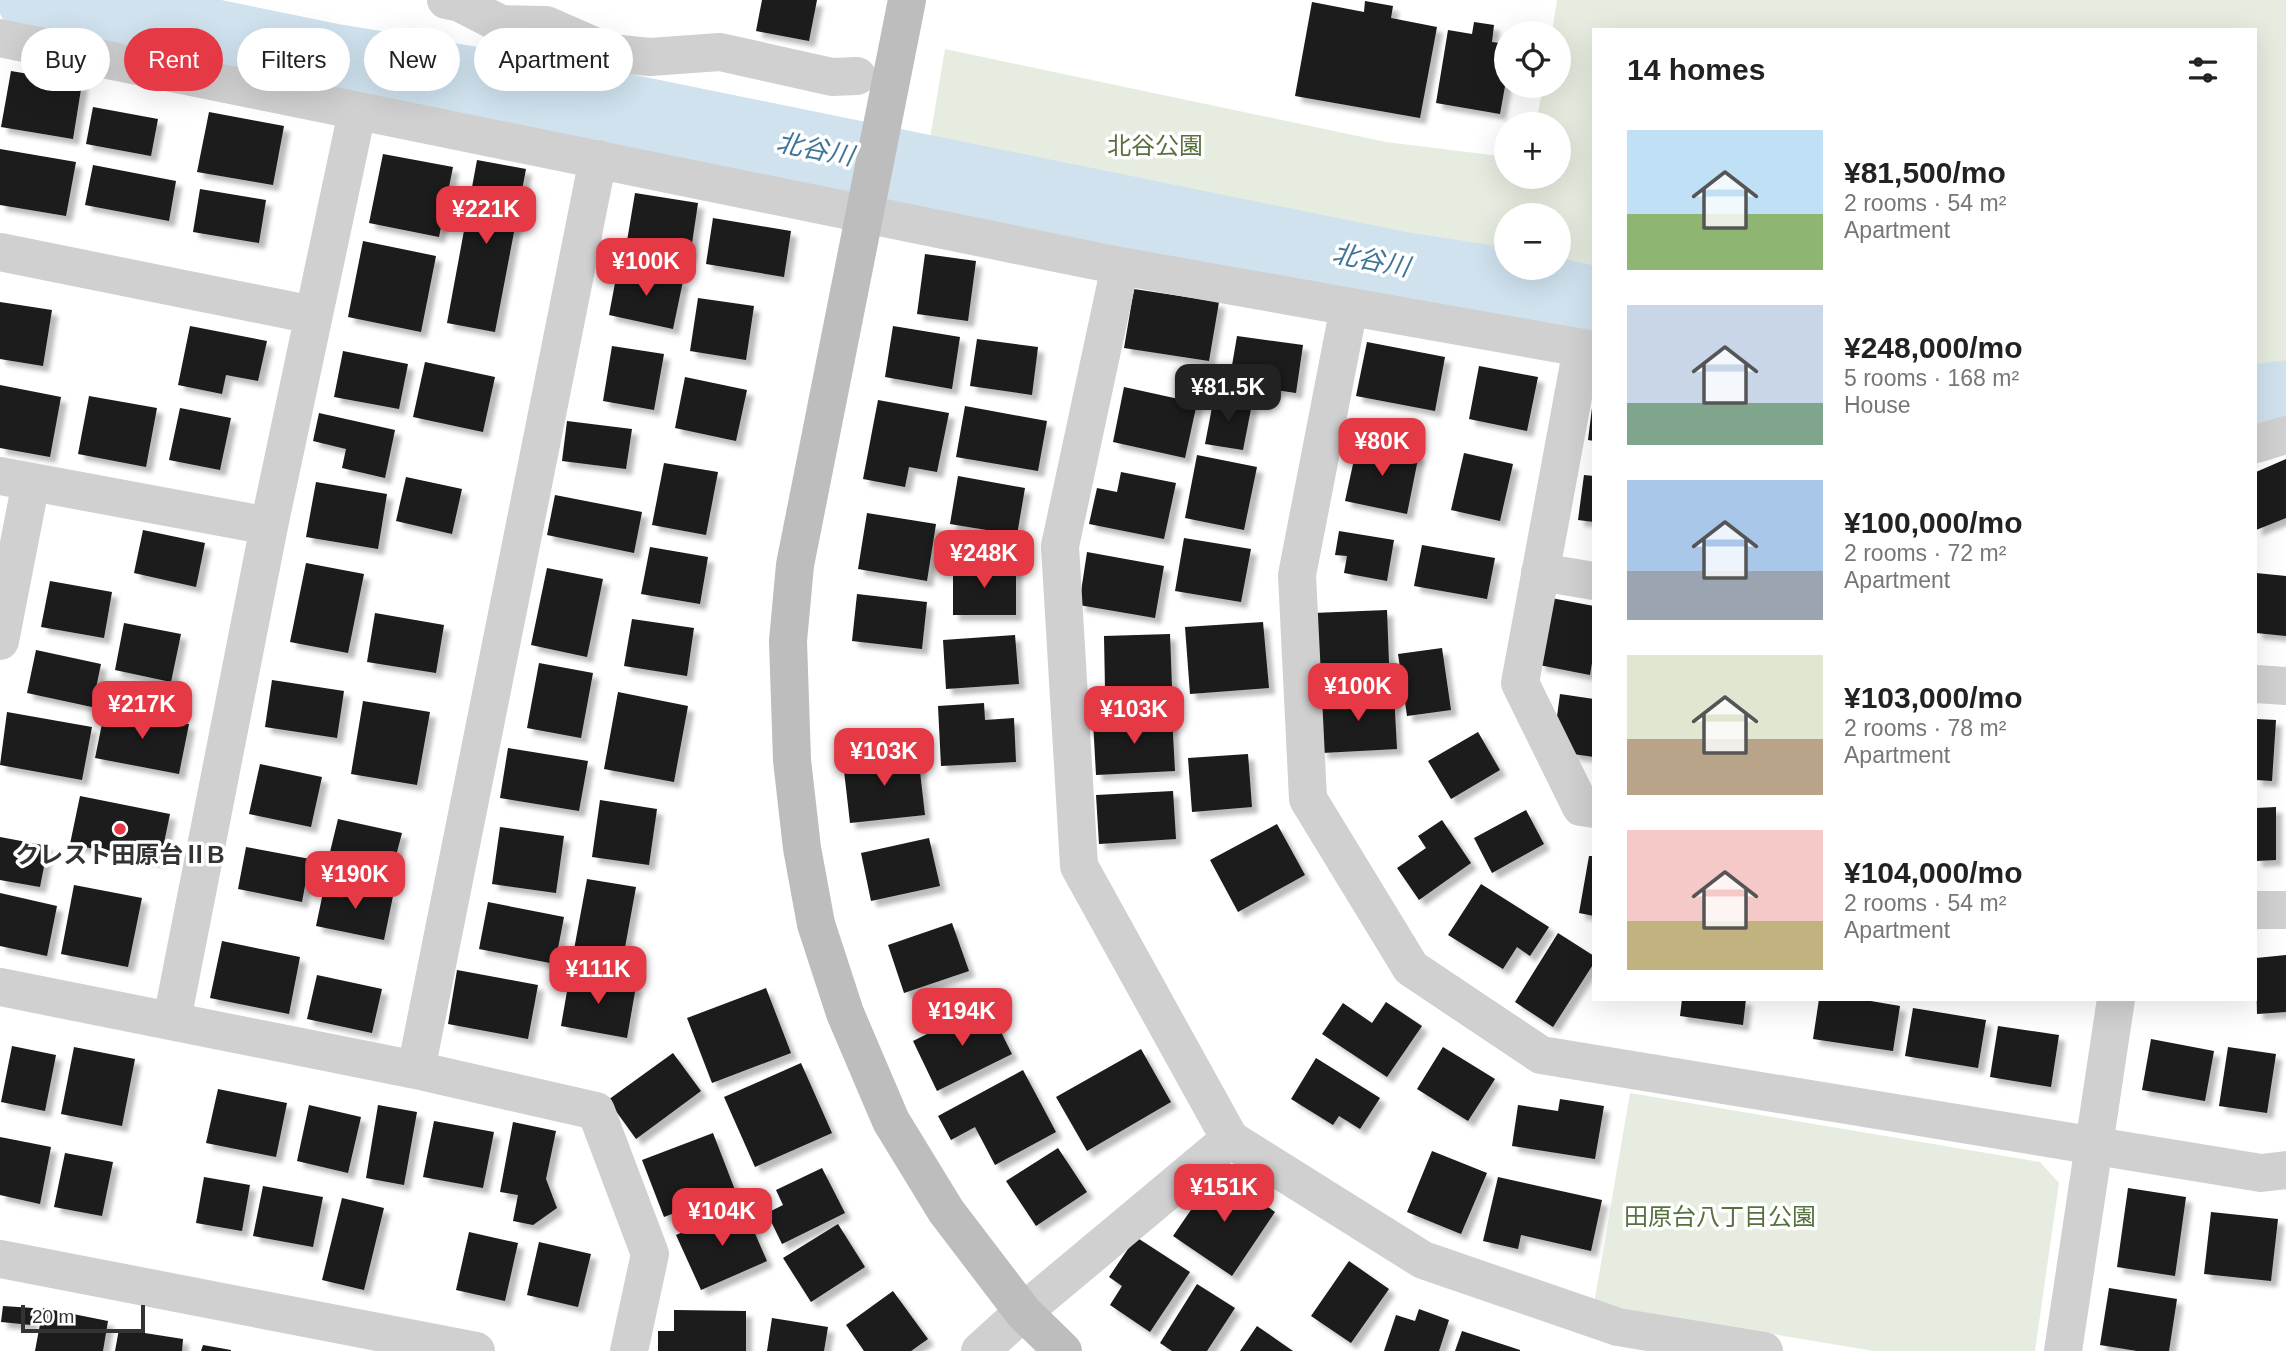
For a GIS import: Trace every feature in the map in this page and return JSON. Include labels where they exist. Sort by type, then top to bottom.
[{"type":"street","points":[[446,0],[460,3],[500,24],[546,25],[610,53],[650,57],[720,52],[832,77],[857,76]]},
{"type":"street","points":[[907,0],[795,565],[788,640],[792,760],[802,848],[816,925],[841,1001],[891,1121],[946,1211],[1023,1312],[1063,1351]]},
{"type":"street","points":[[0,38],[598,159],[868,204],[1120,266],[1588,349],[1520,683],[1581,807],[1592,809]]},
{"type":"street","points":[[172,1020],[269,526],[356,112]]},
{"type":"street","points":[[416,1070],[598,159]]},
{"type":"street","points":[[0,252],[313,315]]},
{"type":"street","points":[[1120,266],[1060,546],[1079,866],[1230,1139],[1423,1259],[1618,1327],[1764,1351]]},
{"type":"street","points":[[1349,307],[1297,575],[1308,799],[1412,968],[1541,1055],[2262,1173],[2286,1170]]},
{"type":"street","points":[[2257,444],[2286,435]]},
{"type":"street","points":[[0,641],[15,479],[269,526]]},
{"type":"street","points":[[1541,572],[1592,581]]},
{"type":"street","points":[[2257,684],[2286,687]]},
{"type":"street","points":[[2257,910],[2286,910]]},
{"type":"street","points":[[0,987],[416,1070],[596,1111],[650,1254],[629,1351]]},
{"type":"street","points":[[2063,1351],[2116,1001]]},
{"type":"street","points":[[980,1351],[1230,1139]]},
{"type":"street","points":[[0,1259],[476,1351]]},
{"type":"green space","name":"北谷公園","points":[[1557,0],[2286,0],[2286,370],[2257,378],[2257,28],[1592,28],[1592,286],[1566,280],[1571,280],[1571,203],[1494,203],[1494,264],[1371,235],[1148,197],[928,150],[945,49],[1386,142],[1494,155],[1494,189],[1571,189],[1571,112],[1538,112],[1541,98],[1571,98],[1571,21],[1554,21]]},
{"type":"green space","name":"田原台八丁目公園","points":[[1630,1093],[2040,1162],[2059,1183],[2035,1351],[1874,1351],[1594,1304]]},
{"type":"building","points":[[762,0],[817,0],[809,41],[756,31]]},
{"type":"building","points":[[1365,1],[1393,6],[1391,18],[1437,27],[1420,118],[1295,96],[1312,2],[1364,12]]},
{"type":"building","points":[[1474,22],[1494,25],[1494,98],[1503,98],[1500,112],[1436,103],[1448,30],[1472,34]]},
{"type":"building","points":[[11,71],[21,73],[21,91],[81,91],[73,139],[1,127]]},
{"type":"building","points":[[93,107],[158,119],[151,156],[86,144]]},
{"type":"building","points":[[209,112],[284,126],[273,185],[197,172]]},
{"type":"building","points":[[0,149],[76,162],[66,216],[0,205]]},
{"type":"building","points":[[383,154],[453,167],[439,237],[369,223]]},
{"type":"building","points":[[477,160],[526,169],[495,332],[447,323]]},
{"type":"building","points":[[93,165],[176,181],[169,221],[85,205]]},
{"type":"building","points":[[200,189],[266,200],[259,243],[193,232]]},
{"type":"building","points":[[635,193],[698,203],[690,257],[626,247]]},
{"type":"building","points":[[713,218],[791,231],[784,277],[706,264]]},
{"type":"building","points":[[363,241],[436,256],[421,332],[348,317]]},
{"type":"building","points":[[925,254],[976,261],[968,321],[917,314]]},
{"type":"building","points":[[618,267],[683,281],[673,329],[609,315]]},
{"type":"building","points":[[1134,289],[1219,302],[1209,361],[1124,348]]},
{"type":"building","points":[[698,298],[754,306],[746,360],[690,351]]},
{"type":"building","points":[[0,302],[52,310],[43,366],[0,359]]},
{"type":"building","points":[[190,326],[267,341],[258,381],[226,375],[222,394],[178,385]]},
{"type":"building","points":[[893,326],[960,337],[952,389],[885,377]]},
{"type":"building","points":[[1237,336],[1303,345],[1296,393],[1229,383]]},
{"type":"building","points":[[977,339],[1038,347],[1032,395],[970,386]]},
{"type":"building","points":[[1367,342],[1445,357],[1435,411],[1356,396]]},
{"type":"building","points":[[612,346],[664,354],[654,410],[603,401]]},
{"type":"building","points":[[343,351],[408,364],[399,409],[334,397]]},
{"type":"building","points":[[425,362],[495,377],[483,432],[413,417]]},
{"type":"building","points":[[1479,366],[1538,377],[1527,431],[1469,419]]},
{"type":"building","points":[[685,377],[747,390],[736,441],[675,428]]},
{"type":"building","points":[[0,385],[61,397],[50,457],[0,448]]},
{"type":"building","points":[[1124,387],[1197,403],[1185,458],[1113,442]]},
{"type":"building","points":[[89,396],[157,408],[146,467],[78,454]]},
{"type":"building","points":[[1214,397],[1252,404],[1243,450],[1205,444]]},
{"type":"building","points":[[878,400],[949,413],[937,472],[909,467],[905,487],[863,479]]},
{"type":"building","points":[[965,406],[1047,421],[1038,471],[956,457]]},
{"type":"building","points":[[180,408],[231,418],[220,470],[169,460]]},
{"type":"building","points":[[1592,408],[1592,441],[1588,440]]},
{"type":"building","points":[[319,413],[395,430],[385,478],[342,468],[346,449],[313,441]]},
{"type":"building","points":[[567,421],[632,429],[626,469],[562,461]]},
{"type":"building","points":[[1358,441],[1419,454],[1407,514],[1345,501]]},
{"type":"building","points":[[1464,453],[1513,464],[1500,521],[1451,510]]},
{"type":"building","points":[[1197,455],[1257,467],[1244,530],[1185,518]]},
{"type":"building","points":[[2286,459],[2286,518],[2257,530],[2257,472]]},
{"type":"building","points":[[664,463],[718,472],[706,535],[652,525]]},
{"type":"building","points":[[1121,472],[1176,483],[1164,539],[1089,524],[1097,488],[1117,492]]},
{"type":"building","points":[[1584,475],[1592,476],[1592,522],[1578,520]]},
{"type":"building","points":[[958,476],[1025,488],[1017,535],[950,524]]},
{"type":"building","points":[[406,477],[462,489],[452,534],[396,521]]},
{"type":"building","points":[[316,482],[387,494],[378,549],[306,537]]},
{"type":"building","points":[[555,495],[642,512],[634,553],[547,535]]},
{"type":"building","points":[[867,513],[936,524],[927,581],[858,569]]},
{"type":"building","points":[[143,530],[205,543],[196,587],[134,573]]},
{"type":"building","points":[[1339,531],[1394,540],[1387,581],[1344,573],[1347,556],[1335,555]]},
{"type":"building","points":[[1184,538],[1251,549],[1241,602],[1175,591]]},
{"type":"building","points":[[1422,545],[1495,558],[1487,599],[1414,586]]},
{"type":"building","points":[[650,547],[708,557],[700,604],[641,594]]},
{"type":"building","points":[[1087,552],[1164,566],[1155,618],[1079,605]]},
{"type":"building","points":[[306,563],[364,574],[348,653],[290,642]]},
{"type":"building","points":[[953,564],[1016,564],[1016,615],[953,615]]},
{"type":"building","points":[[547,568],[603,579],[587,657],[531,645]]},
{"type":"building","points":[[2257,573],[2286,576],[2286,636],[2257,633]]},
{"type":"building","points":[[50,581],[112,592],[104,638],[41,627]]},
{"type":"building","points":[[857,594],[927,602],[922,649],[852,641]]},
{"type":"building","points":[[1551,598],[1592,606],[1590,675],[1539,665]]},
{"type":"building","points":[[1387,610],[1389,663],[1315,667],[1313,613]]},
{"type":"building","points":[[375,613],[444,625],[436,673],[367,662]]},
{"type":"building","points":[[632,619],[694,628],[687,676],[624,666]]},
{"type":"building","points":[[1263,622],[1269,688],[1190,694],[1185,627]]},
{"type":"building","points":[[124,623],[181,634],[171,682],[115,670]]},
{"type":"building","points":[[1170,634],[1172,687],[1105,689],[1104,636]]},
{"type":"building","points":[[1015,635],[1019,684],[946,689],[943,640]]},
{"type":"building","points":[[1442,648],[1451,710],[1407,716],[1398,654]]},
{"type":"building","points":[[36,650],[101,664],[92,707],[27,693]]},
{"type":"building","points":[[539,663],[593,673],[581,738],[527,728]]},
{"type":"building","points":[[272,680],[344,691],[337,738],[265,727]]},
{"type":"building","points":[[618,692],[688,706],[674,782],[604,769]]},
{"type":"building","points":[[1394,694],[1397,749],[1322,753],[1319,697]]},
{"type":"building","points":[[1560,694],[1592,699],[1592,757],[1573,754],[1556,724]]},
{"type":"building","points":[[363,701],[430,712],[417,785],[351,774]]},
{"type":"building","points":[[984,703],[985,720],[1014,718],[1016,762],[941,766],[938,706]]},
{"type":"building","points":[[105,709],[189,724],[179,774],[95,758]]},
{"type":"building","points":[[7,712],[92,727],[82,780],[0,765]]},
{"type":"building","points":[[1172,716],[1175,771],[1096,775],[1093,721]]},
{"type":"building","points":[[2257,719],[2276,720],[2272,781],[2257,780]]},
{"type":"building","points":[[1478,732],[1500,770],[1451,799],[1428,761]]},
{"type":"building","points":[[508,748],[588,761],[579,811],[500,798]]},
{"type":"building","points":[[918,754],[925,815],[850,823],[843,762]]},
{"type":"building","points":[[1248,754],[1252,807],[1192,812],[1188,758]]},
{"type":"building","points":[[260,764],[322,777],[311,827],[249,814]]},
{"type":"building","points":[[1173,791],[1176,839],[1099,844],[1096,795]]},
{"type":"building","name":"クレスト田原台ⅡB","points":[[80,796],[170,814],[160,862],[70,844]]},
{"type":"building","points":[[600,800],[657,809],[649,865],[592,857]]},
{"type":"building","points":[[2276,807],[2276,860],[2257,861],[2257,808]]},
{"type":"building","points":[[1526,810],[1544,844],[1492,873],[1474,838]]},
{"type":"building","points":[[338,819],[402,833],[393,867],[330,852]]},
{"type":"building","points":[[1442,820],[1471,863],[1419,900],[1397,868],[1426,848],[1418,836]]},
{"type":"building","points":[[1277,824],[1305,875],[1238,912],[1210,860]]},
{"type":"building","points":[[500,827],[564,836],[556,893],[492,884]]},
{"type":"building","points":[[0,837],[48,846],[40,887],[0,880]]},
{"type":"building","points":[[929,838],[940,886],[871,901],[861,853]]},
{"type":"building","points":[[246,847],[310,859],[302,902],[238,889]]},
{"type":"building","points":[[1589,856],[1592,856],[1592,916],[1579,913]]},
{"type":"building","points":[[587,879],[636,887],[622,964],[573,955]]},
{"type":"building","points":[[325,883],[393,896],[384,940],[316,926]]},
{"type":"building","points":[[1481,884],[1549,927],[1530,956],[1517,947],[1503,969],[1448,935]]},
{"type":"building","points":[[74,885],[142,898],[128,967],[61,954]]},
{"type":"building","points":[[0,893],[57,906],[47,956],[0,946]]},
{"type":"building","points":[[488,902],[564,917],[555,964],[479,949]]},
{"type":"building","points":[[952,923],[969,971],[904,993],[888,945]]},
{"type":"building","points":[[1558,933],[1592,955],[1592,966],[1553,1027],[1515,1002]]},
{"type":"building","points":[[222,941],[300,957],[289,1014],[210,998]]},
{"type":"building","points":[[2286,955],[2286,1012],[2257,1014],[2257,958]]},
{"type":"building","points":[[457,970],[538,985],[528,1039],[448,1024]]},
{"type":"building","points":[[570,974],[636,986],[627,1038],[561,1026]]},
{"type":"building","points":[[317,975],[382,989],[372,1033],[307,1019]]},
{"type":"building","points":[[766,988],[791,1053],[712,1083],[687,1018]]},
{"type":"building","points":[[1682,1001],[1746,1001],[1743,1025],[1680,1016]]},
{"type":"building","points":[[1819,1001],[1871,1001],[1900,1006],[1893,1051],[1813,1039]]},
{"type":"building","points":[[1386,1002],[1422,1026],[1387,1077],[1322,1034],[1343,1003],[1372,1023]]},
{"type":"building","points":[[987,1004],[1012,1054],[937,1091],[913,1041]]},
{"type":"building","points":[[1913,1008],[1986,1020],[1978,1068],[1905,1056]]},
{"type":"building","points":[[1998,1026],[2059,1035],[2051,1087],[1990,1077]]},
{"type":"building","points":[[2151,1039],[2214,1051],[2205,1101],[2142,1090]]},
{"type":"building","points":[[12,1046],[56,1055],[45,1111],[1,1102]]},
{"type":"building","points":[[74,1047],[135,1059],[122,1126],[61,1114]]},
{"type":"building","points":[[1443,1047],[1495,1079],[1468,1121],[1417,1089]]},
{"type":"building","points":[[2228,1047],[2276,1054],[2267,1113],[2219,1106]]},
{"type":"building","points":[[1141,1049],[1171,1102],[1087,1151],[1056,1097]]},
{"type":"building","points":[[673,1053],[701,1091],[636,1139],[608,1100]]},
{"type":"building","points":[[1316,1058],[1380,1098],[1360,1129],[1339,1116],[1333,1125],[1291,1099]]},
{"type":"building","points":[[801,1063],[832,1133],[755,1167],[724,1097]]},
{"type":"building","points":[[1023,1070],[1056,1132],[995,1165],[975,1127],[951,1140],[938,1116]]},
{"type":"building","points":[[218,1089],[287,1103],[276,1157],[206,1143]]},
{"type":"building","points":[[1560,1099],[1604,1106],[1595,1159],[1512,1146],[1518,1105],[1558,1111]]},
{"type":"building","points":[[309,1105],[361,1117],[348,1173],[297,1161]]},
{"type":"building","points":[[378,1105],[417,1112],[404,1185],[366,1178]]},
{"type":"building","points":[[434,1121],[494,1132],[483,1188],[423,1177]]},
{"type":"building","points":[[513,1122],[556,1131],[546,1179],[557,1208],[533,1225],[513,1221],[518,1195],[500,1192]]},
{"type":"building","points":[[713,1133],[735,1190],[664,1217],[642,1160]]},
{"type":"building","points":[[0,1137],[51,1147],[40,1204],[0,1195]]},
{"type":"building","points":[[1058,1148],[1087,1192],[1036,1226],[1006,1181]]},
{"type":"building","points":[[1432,1151],[1487,1173],[1461,1234],[1407,1212]]},
{"type":"building","points":[[65,1153],[113,1162],[102,1216],[54,1207]]},
{"type":"building","points":[[822,1168],[845,1213],[782,1244],[767,1213],[783,1205],[776,1190]]},
{"type":"building","points":[[1217,1172],[1275,1212],[1232,1276],[1173,1236]]},
{"type":"building","points":[[204,1177],[250,1185],[242,1231],[196,1223]]},
{"type":"building","points":[[1498,1177],[1602,1200],[1591,1251],[1521,1235],[1518,1249],[1483,1241]]},
{"type":"building","points":[[263,1186],[323,1197],[313,1247],[253,1236]]},
{"type":"building","points":[[2128,1188],[2186,1197],[2175,1276],[2117,1267]]},
{"type":"building","points":[[342,1198],[384,1208],[364,1290],[322,1280]]},
{"type":"building","points":[[743,1206],[767,1261],[701,1290],[676,1235]]},
{"type":"building","points":[[2211,1212],[2278,1219],[2271,1281],[2204,1274]]},
{"type":"building","points":[[838,1224],[865,1267],[811,1302],[783,1258]]},
{"type":"building","points":[[469,1232],[518,1243],[505,1301],[456,1290]]},
{"type":"building","points":[[1136,1237],[1190,1272],[1150,1332],[1110,1305],[1122,1286],[1109,1277]]},
{"type":"building","points":[[539,1242],[591,1254],[578,1307],[527,1295]]},
{"type":"building","points":[[1349,1261],[1389,1289],[1351,1343],[1311,1316]]},
{"type":"building","points":[[1197,1284],[1235,1308],[1207,1351],[1172,1351],[1160,1343]]},
{"type":"building","points":[[2109,1288],[2177,1299],[2169,1351],[2137,1351],[2100,1345]]},
{"type":"building","points":[[893,1291],[928,1339],[911,1351],[864,1351],[846,1325]]},
{"type":"building","points":[[3,1306],[33,1308],[31,1325],[1,1322]]},
{"type":"building","points":[[43,1308],[108,1321],[103,1351],[35,1351]]},
{"type":"building","points":[[1419,1309],[1449,1320],[1439,1351],[1384,1351],[1396,1315],[1415,1321]]},
{"type":"building","points":[[674,1310],[746,1311],[746,1351],[658,1351],[658,1331],[674,1331]]},
{"type":"building","points":[[772,1318],[828,1327],[824,1351],[767,1351]]},
{"type":"building","points":[[1257,1326],[1293,1351],[1240,1351]]},
{"type":"building","points":[[119,1329],[183,1339],[182,1351],[115,1351]]},
{"type":"building","points":[[1462,1331],[1520,1350],[1520,1351],[1455,1351]]},
{"type":"building","points":[[203,1345],[231,1350],[231,1351],[201,1351]]},
{"type":"waterway","name":"北谷川","points":[[35,0],[332,61],[575,101],[1400,269],[1511,286],[1592,304]]},
{"type":"waterway","name":"北谷川","points":[[2257,402],[2286,398]]},
{"type":"place","name":"クレスト田原台ⅡB","points":[[120,829]]}]
